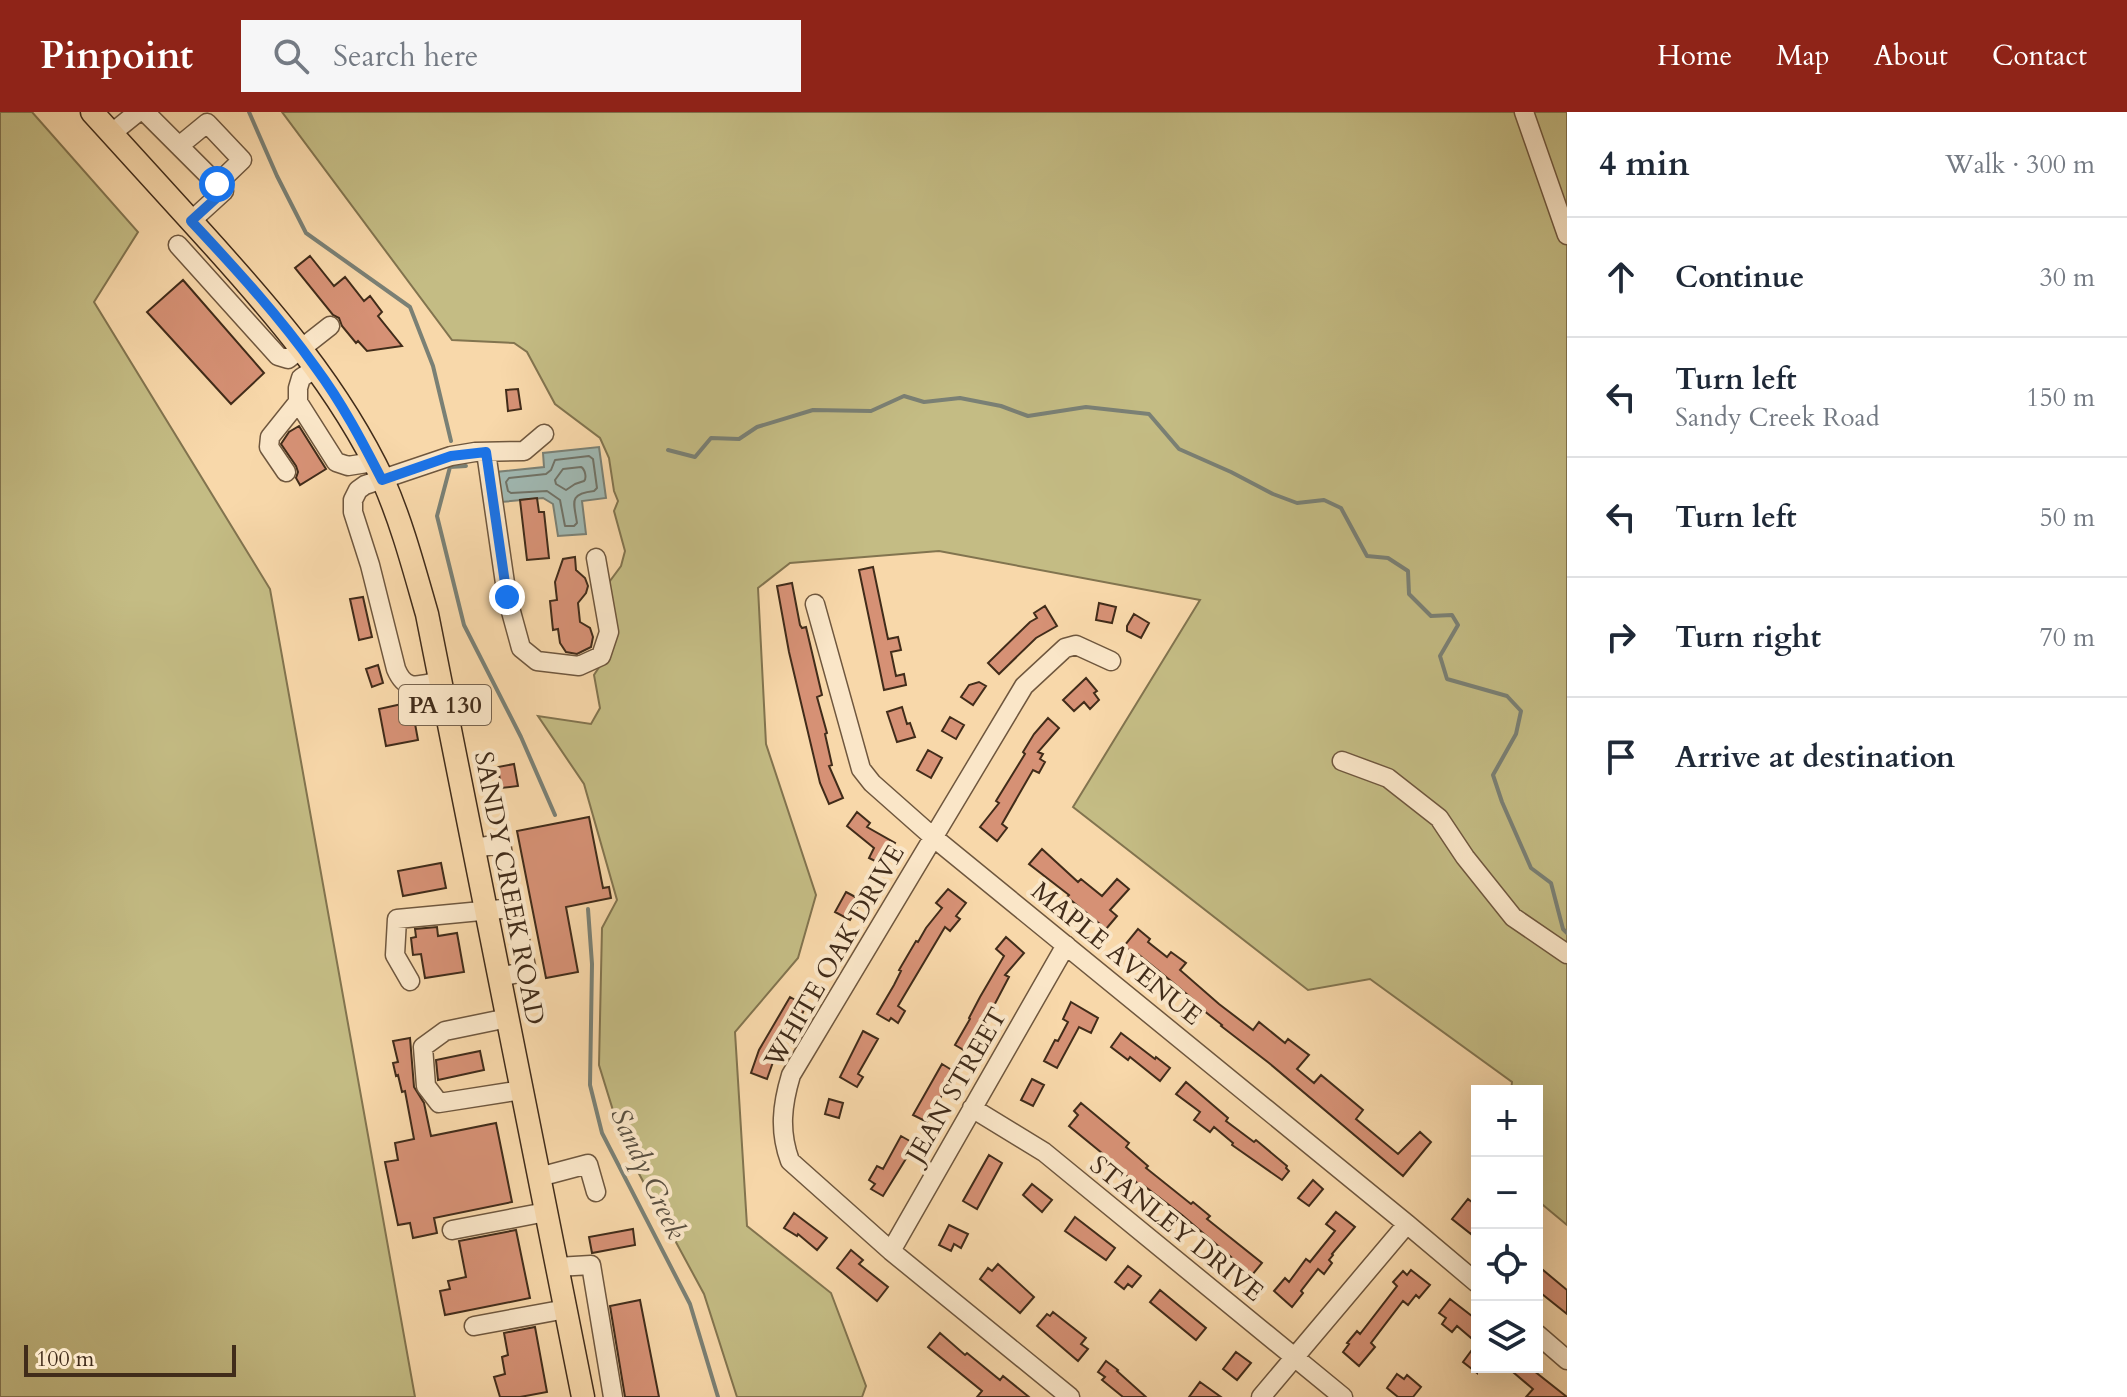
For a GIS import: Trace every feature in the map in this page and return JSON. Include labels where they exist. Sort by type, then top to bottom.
[{"type":"main road","name":"SANDY CREEK ROAD","points":[[92,112],[278,318],[302,349],[351,421],[399,519],[427,614],[583,1397]]},
{"type":"street","points":[[112,133],[138,112]]},
{"type":"street","points":[[145,112],[224,191],[191,221]]},
{"type":"street","points":[[1524,112],[1567,235]]},
{"type":"street","points":[[179,146],[207,123],[242,160],[217,184]]},
{"type":"street","points":[[178,245],[278,356],[288,359],[330,326]]},
{"type":"street","points":[[316,368],[301,378],[298,402],[336,462],[348,466],[378,471],[451,456],[524,451],[544,434]]},
{"type":"street","points":[[286,472],[269,447],[270,437],[298,402]]},
{"type":"street","points":[[486,452],[507,597],[521,648],[537,661],[579,666],[601,656],[609,632],[596,558]]},
{"type":"street","points":[[378,471],[358,490],[353,500],[353,512],[396,669],[400,679],[411,686],[441,681]]},
{"type":"street","name":"MAPLE AVENUE","points":[[815,604],[861,769],[872,783],[933,837],[1471,1278]]},
{"type":"street","name":"WHITE OAK DRIVE","points":[[1070,1397],[891,1251],[790,1161],[784,1146],[783,1101],[791,1075],[1024,686],[1065,648],[1076,645],[1111,661]]},
{"type":"street","points":[[1342,761],[1388,778],[1439,818],[1465,857],[1513,917],[1567,954]]},
{"type":"street","points":[[474,848],[501,844],[527,971],[500,977]]},
{"type":"street","points":[[410,981],[395,955],[397,919],[513,908]]},
{"type":"street","name":"JEAN STREET","points":[[891,1251],[1066,945]]},
{"type":"street","points":[[508,1018],[445,1031],[423,1047],[426,1086],[439,1103],[522,1090]]},
{"type":"street","name":"STANLEY DRIVE","points":[[972,1108],[1044,1152],[1343,1397]]},
{"type":"street","points":[[539,1177],[588,1164],[596,1192]]},
{"type":"street","points":[[452,1230],[546,1212]]},
{"type":"street","points":[[1261,1397],[1407,1224]]},
{"type":"street","points":[[557,1267],[591,1265],[613,1397]]},
{"type":"street","points":[[474,1326],[566,1309]]},
{"type":"street","points":[[1543,1339],[1567,1360]]},
{"type":"shaded area","points":[[0,112],[32,112],[138,232],[94,302],[270,589],[415,1397],[0,1397]]},
{"type":"shaded area","points":[[282,112],[1567,112],[1567,1225],[1543,1205],[1543,1085],[1512,1085],[1512,1082],[1370,979],[1308,990],[1073,807],[1200,600],[939,551],[790,563],[758,588],[766,744],[816,895],[798,958],[735,1032],[747,1226],[831,1293],[866,1386],[862,1397],[737,1397],[704,1294],[624,1146],[599,1065],[602,928],[617,900],[584,784],[538,716],[591,724],[600,708],[594,675],[607,655],[607,585],[621,566],[625,551],[614,511],[618,501],[609,458],[600,438],[555,404],[527,352],[514,343],[452,340]]},
{"type":"water","points":[[599,447],[606,498],[582,501],[586,534],[558,536],[553,504],[543,498],[501,502],[496,472],[544,467],[543,453]]},
{"type":"building","points":[[310,256],[334,286],[345,277],[364,301],[370,296],[382,312],[378,316],[402,346],[367,351],[358,341],[356,343],[339,318],[333,315],[295,268]]},
{"type":"building","points":[[183,280],[264,373],[231,404],[147,312]]},
{"type":"building","points":[[518,389],[521,409],[508,411],[506,390]]},
{"type":"building","points":[[299,426],[326,469],[300,485],[296,478],[296,466],[281,444],[289,432]]},
{"type":"building","points":[[537,498],[539,512],[544,512],[549,558],[527,560],[520,500]]},
{"type":"building","points":[[575,557],[576,570],[588,586],[578,603],[580,622],[590,628],[593,637],[591,647],[577,654],[566,652],[560,643],[558,629],[553,630],[550,601],[557,600],[555,582],[563,559]]},
{"type":"building","points":[[873,567],[888,639],[898,637],[901,650],[891,652],[896,676],[904,674],[906,685],[884,690],[859,570]]},
{"type":"building","points":[[792,583],[800,625],[806,627],[822,695],[817,697],[827,733],[832,765],[829,766],[843,798],[829,804],[820,783],[777,586]]},
{"type":"building","points":[[363,597],[372,637],[359,640],[350,599]]},
{"type":"building","points":[[1099,603],[1116,607],[1112,623],[1096,620]]},
{"type":"building","points":[[1045,606],[1057,626],[1036,638],[999,674],[988,663],[1037,618],[1034,613]]},
{"type":"building","points":[[1134,614],[1149,623],[1141,638],[1127,631]]},
{"type":"building","points":[[378,665],[383,683],[372,687],[366,669]]},
{"type":"building","points":[[1086,678],[1097,691],[1094,693],[1099,700],[1090,709],[1084,702],[1074,711],[1063,700]]},
{"type":"building","points":[[979,682],[986,686],[973,705],[961,697],[969,685]]},
{"type":"building","points":[[411,702],[418,740],[386,746],[379,709]]},
{"type":"building","points":[[902,707],[915,737],[897,742],[887,712]]},
{"type":"building","points":[[950,717],[964,725],[956,739],[942,731]]},
{"type":"building","points":[[1048,718],[1059,728],[1038,752],[1043,754],[1040,759],[1045,762],[1039,773],[1033,770],[1002,824],[1007,828],[997,841],[980,827],[999,803],[996,801],[1025,754],[1023,752]]},
{"type":"building","points":[[928,750],[942,758],[931,778],[917,770]]},
{"type":"building","points":[[514,764],[518,786],[501,788],[498,767]]},
{"type":"building","points":[[857,812],[870,823],[867,827],[895,843],[883,865],[869,858],[874,848],[847,826]]},
{"type":"building","points":[[589,817],[603,888],[609,887],[611,898],[566,907],[578,972],[546,978],[517,831]]},
{"type":"building","points":[[1042,849],[1078,882],[1081,879],[1102,896],[1117,879],[1129,889],[1110,910],[1117,916],[1106,929],[1029,864]]},
{"type":"building","points":[[441,863],[446,888],[403,896],[398,871]]},
{"type":"building","points":[[948,889],[966,903],[956,916],[960,919],[950,931],[945,927],[898,1006],[905,1011],[898,1023],[891,1018],[889,1021],[877,1014],[916,941],[942,908],[936,903]]},
{"type":"building","points":[[846,892],[861,900],[850,920],[835,912]]},
{"type":"building","points":[[437,927],[438,936],[457,933],[464,972],[425,978],[421,954],[413,955],[411,938],[416,937],[415,929]]},
{"type":"building","points":[[1138,929],[1150,939],[1148,942],[1167,957],[1171,952],[1186,963],[1180,970],[1253,1030],[1259,1022],[1285,1043],[1288,1039],[1309,1055],[1297,1069],[1314,1083],[1321,1075],[1363,1110],[1356,1119],[1398,1154],[1420,1132],[1431,1142],[1403,1176],[1171,981],[1124,946]]},
{"type":"building","points":[[1006,937],[1024,953],[1005,975],[1009,977],[969,1053],[955,1045],[1004,956],[996,949]]},
{"type":"building","points":[[790,997],[806,1006],[798,1022],[795,1020],[791,1024],[771,1062],[767,1079],[751,1073],[759,1050]]},
{"type":"building","points":[[1071,1002],[1098,1018],[1091,1033],[1079,1027],[1057,1068],[1044,1061],[1068,1022],[1063,1019]]},
{"type":"building","points":[[863,1031],[878,1039],[858,1074],[863,1077],[857,1087],[840,1077]]},
{"type":"building","points":[[1121,1033],[1170,1068],[1160,1081],[1130,1057],[1128,1060],[1111,1047]]},
{"type":"building","points":[[410,1038],[414,1087],[424,1103],[431,1136],[496,1123],[512,1202],[434,1218],[437,1233],[413,1238],[410,1223],[398,1225],[385,1162],[398,1160],[395,1143],[414,1139],[405,1091],[402,1092],[393,1063],[398,1062],[393,1041]]},
{"type":"building","points":[[480,1051],[484,1070],[438,1080],[436,1060]]},
{"type":"building","points":[[942,1064],[955,1072],[927,1122],[913,1115]]},
{"type":"building","points":[[1032,1079],[1044,1085],[1033,1106],[1021,1100]]},
{"type":"building","points":[[1186,1082],[1228,1118],[1226,1121],[1254,1142],[1256,1140],[1287,1166],[1289,1171],[1282,1180],[1232,1145],[1214,1127],[1210,1132],[1194,1120],[1200,1112],[1176,1094]]},
{"type":"building","points":[[829,1099],[843,1103],[839,1118],[825,1114]]},
{"type":"building","points":[[1081,1103],[1129,1143],[1126,1147],[1148,1166],[1146,1168],[1191,1204],[1193,1202],[1210,1216],[1207,1219],[1262,1263],[1252,1275],[1182,1215],[1143,1185],[1141,1187],[1135,1183],[1069,1126],[1078,1115],[1074,1111]]},
{"type":"building","points":[[901,1136],[915,1144],[883,1196],[871,1189],[875,1184],[869,1180],[877,1166],[883,1169]]},
{"type":"building","points":[[989,1155],[1002,1163],[977,1209],[963,1201]]},
{"type":"building","points":[[1313,1180],[1323,1189],[1309,1206],[1298,1198]]},
{"type":"building","points":[[1032,1184],[1052,1200],[1042,1212],[1023,1195]]},
{"type":"building","points":[[1468,1199],[1471,1201],[1471,1234],[1452,1219]]},
{"type":"building","points":[[1336,1212],[1355,1227],[1332,1254],[1329,1260],[1332,1263],[1324,1274],[1318,1269],[1292,1307],[1274,1291],[1285,1278],[1289,1282],[1306,1259],[1310,1262],[1335,1231],[1326,1224]]},
{"type":"building","points":[[794,1213],[827,1238],[817,1250],[798,1234],[784,1228]]},
{"type":"building","points":[[1075,1217],[1115,1248],[1106,1260],[1065,1231]]},
{"type":"building","points":[[949,1225],[968,1234],[961,1248],[954,1244],[951,1251],[939,1245]]},
{"type":"building","points":[[633,1229],[635,1245],[592,1253],[589,1237]]},
{"type":"building","points":[[516,1230],[530,1298],[445,1315],[440,1291],[450,1289],[448,1281],[466,1277],[459,1241]]},
{"type":"building","points":[[851,1250],[863,1260],[859,1264],[888,1287],[877,1301],[837,1268]]},
{"type":"building","points":[[998,1264],[1034,1297],[1020,1313],[980,1279],[988,1268],[992,1271]]},
{"type":"building","points":[[1128,1266],[1141,1276],[1132,1287],[1128,1284],[1124,1289],[1115,1282]]},
{"type":"building","points":[[1411,1270],[1430,1285],[1408,1305],[1403,1301],[1371,1343],[1375,1347],[1359,1366],[1343,1352],[1347,1343],[1357,1331],[1360,1334],[1397,1286],[1393,1282],[1403,1271],[1407,1275]]},
{"type":"building","points":[[1543,1270],[1567,1290],[1567,1314],[1543,1295]]},
{"type":"building","points":[[1160,1290],[1206,1328],[1196,1340],[1150,1302]]},
{"type":"building","points":[[1450,1299],[1471,1315],[1471,1338],[1457,1326],[1452,1332],[1442,1324],[1446,1318],[1439,1313]]},
{"type":"building","points":[[640,1300],[659,1397],[625,1397],[610,1306]]},
{"type":"building","points":[[1053,1312],[1086,1338],[1081,1344],[1088,1349],[1078,1361],[1037,1326],[1047,1314],[1050,1316]]},
{"type":"building","points":[[535,1327],[547,1392],[500,1397],[494,1377],[505,1374],[502,1357],[508,1355],[504,1333]]},
{"type":"building","points":[[940,1333],[965,1355],[967,1353],[1000,1380],[1003,1376],[1029,1397],[977,1397],[982,1391],[928,1347]]},
{"type":"building","points":[[1471,1351],[1471,1368],[1463,1362]]},
{"type":"building","points":[[1236,1352],[1251,1363],[1237,1380],[1223,1369]]},
{"type":"building","points":[[1106,1361],[1146,1397],[1123,1397],[1102,1380],[1105,1377],[1098,1372]]},
{"type":"building","points":[[1514,1373],[1537,1373],[1567,1397],[1526,1397],[1533,1389]]},
{"type":"building","points":[[1397,1374],[1404,1379],[1407,1375],[1421,1387],[1413,1397],[1398,1397],[1387,1388]]},
{"type":"building","points":[[1200,1382],[1221,1397],[1189,1397]]},
{"type":"waterway","name":"Sandy Creek","points":[[249,112],[306,233],[410,307],[433,366],[451,441]]},
{"type":"waterway","points":[[668,450],[695,457],[711,438],[739,439],[757,427],[813,410],[871,411],[904,396],[924,402],[960,398],[1001,406],[1028,416],[1086,407],[1149,414],[1179,449],[1297,503],[1324,500],[1341,508],[1367,556],[1388,558],[1408,571],[1409,594],[1431,616],[1452,615],[1458,625],[1440,656],[1447,679],[1507,696],[1521,711],[1516,734],[1493,775],[1531,868],[1551,883],[1563,929],[1567,933]]},
{"type":"waterway","name":"Sandy Creek","points":[[466,466],[450,467],[437,516],[464,625],[521,737],[555,815]]},
{"type":"waterway","name":"Sandy Creek","points":[[588,909],[592,964],[590,1085],[602,1133],[690,1304],[718,1397]]},
{"type":"route","points":[[217,184],[224,191],[191,221],[278,318],[316,368],[351,421],[382,480],[451,456],[486,452],[507,597]]}]
